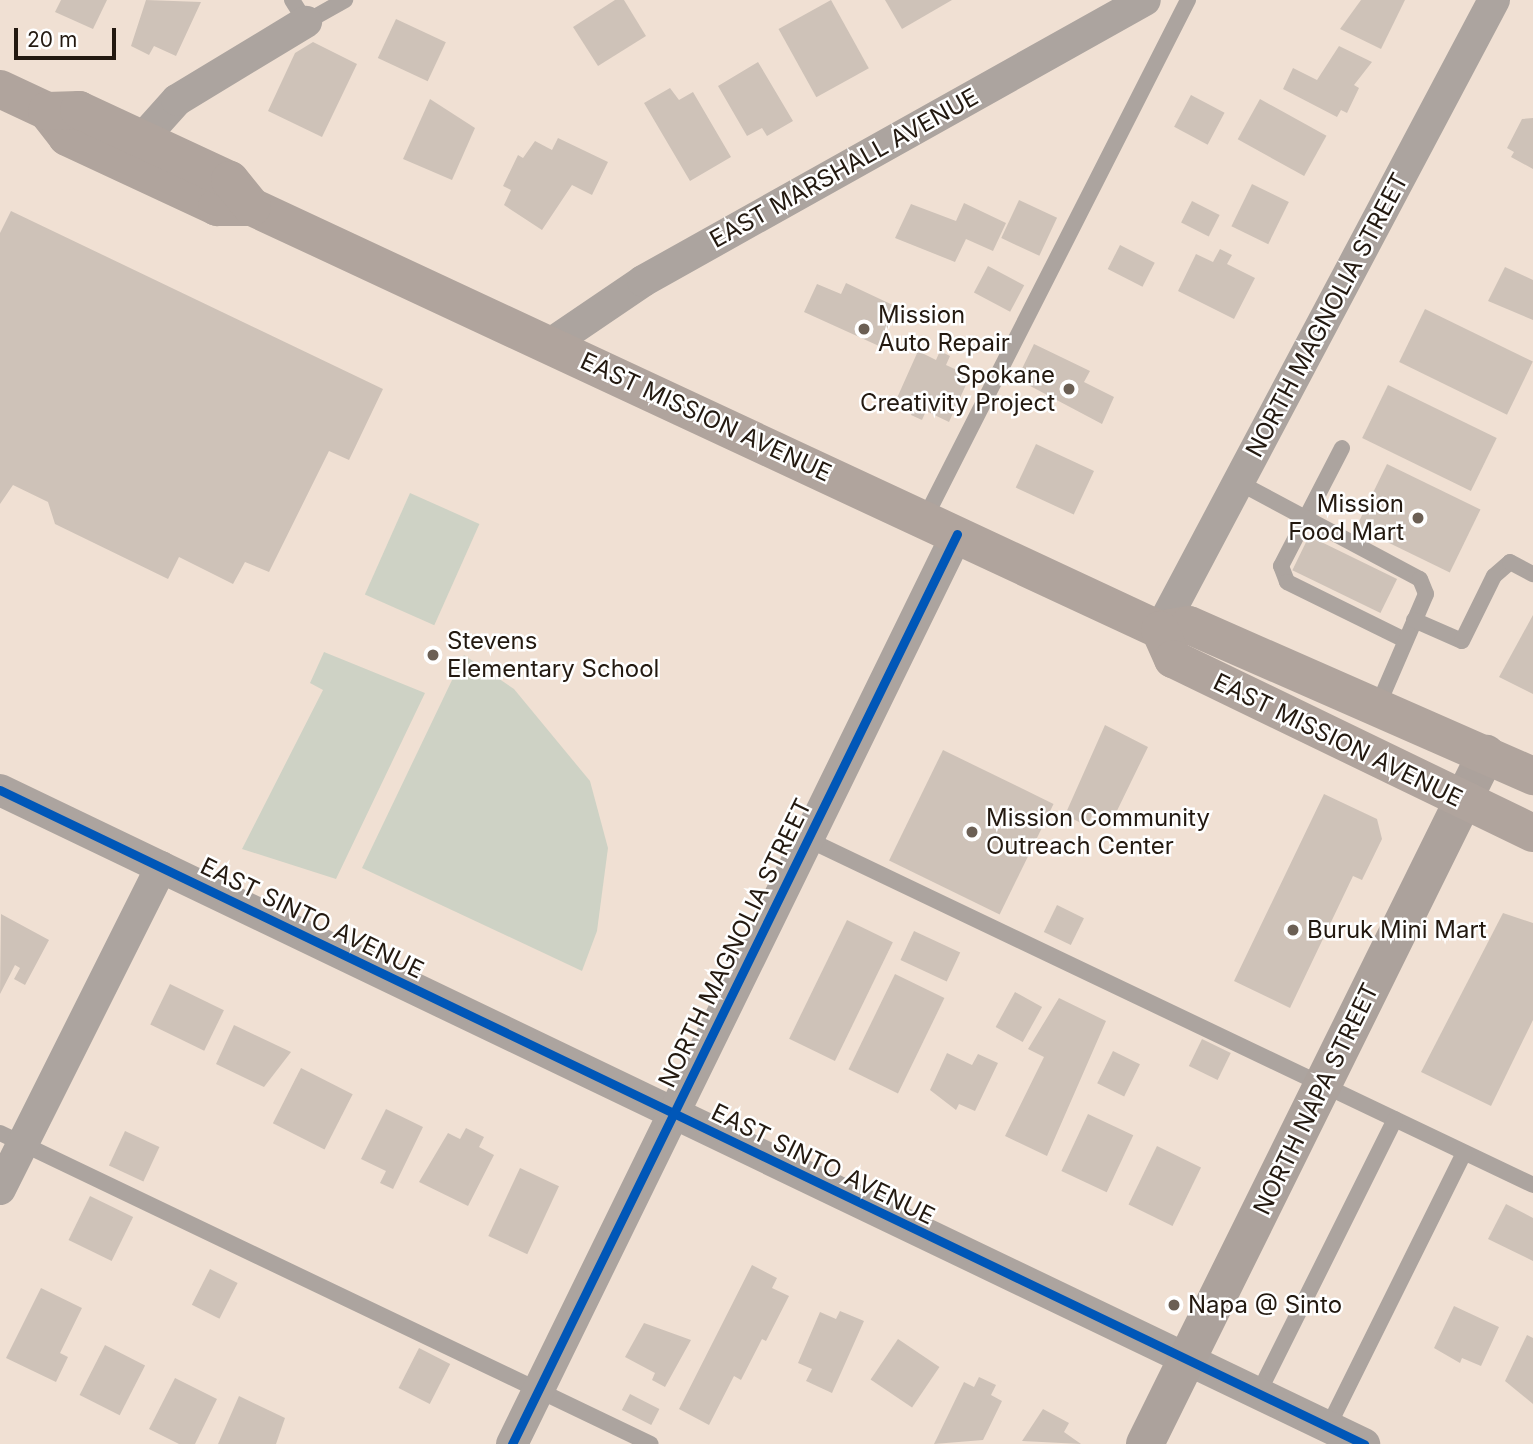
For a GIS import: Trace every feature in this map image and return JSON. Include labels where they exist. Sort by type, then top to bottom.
[{"type":"main road","name":"EAST MISSION AVENUE","points":[[0,89],[47,111],[67,136],[129,166],[217,207],[252,207],[1160,630],[1189,625],[1533,776]]},
{"type":"main road","name":"EAST MISSION AVENUE","points":[[47,111],[79,110],[230,180],[252,207]]},
{"type":"main road","name":"EAST MISSION AVENUE","points":[[1160,630],[1173,659],[1533,833]]},
{"type":"main road","name":"NORTH NAPA STREET","points":[[1145,1444],[1486,754]]},
{"type":"street","name":"EAST MARSHALL AVENUE","points":[[549,345],[643,281],[1145,0]]},
{"type":"street","name":"NORTH MAGNOLIA STREET","points":[[1160,630],[1494,0]]},
{"type":"street","points":[[142,139],[177,100],[299,11]]},
{"type":"street","name":"NORTH MAGNOLIA STREET","points":[[512,1444],[807,839],[941,526]]},
{"type":"street","name":"EAST SINTO AVENUE","points":[[0,790],[1364,1444]]},
{"type":"street","points":[[0,1188],[11,1138],[161,867]]},
{"type":"lane","points":[[299,11],[345,0]]},
{"type":"lane","points":[[941,526],[993,376],[1188,0]]},
{"type":"lane","points":[[1342,448],[1281,566],[1287,582],[1322,592],[1357,609],[1405,640]]},
{"type":"lane","points":[[1238,482],[1306,519],[1344,546],[1380,564],[1420,579],[1426,594],[1377,708]]},
{"type":"lane","points":[[1414,621],[1462,641],[1494,576],[1510,562],[1533,574]]},
{"type":"lane","points":[[807,839],[1533,1185]]},
{"type":"lane","points":[[1258,1394],[1395,1119]]},
{"type":"lane","points":[[11,1138],[651,1444]]},
{"type":"lane","points":[[1328,1427],[1464,1153]]},
{"type":"shaded area","points":[[410,493],[479,524],[434,625],[365,594]]},
{"type":"shaded area","points":[[324,652],[425,693],[336,879],[242,849],[323,690],[310,683]]},
{"type":"shaded area","points":[[464,655],[514,689],[590,781],[608,848],[597,931],[582,971],[362,868]]},
{"type":"building","points":[[61,0],[107,0],[93,29],[55,12]]},
{"type":"building","points":[[146,0],[201,2],[176,56],[154,46],[149,55],[131,46]]},
{"type":"building","points":[[615,0],[624,0],[646,36],[598,66],[573,27]]},
{"type":"building","points":[[831,0],[869,68],[816,97],[779,29]]},
{"type":"building","points":[[885,0],[952,0],[902,29]]},
{"type":"building","points":[[1361,0],[1405,0],[1381,49],[1340,29]]},
{"type":"building","points":[[396,19],[446,42],[428,81],[378,58]]},
{"type":"building","points":[[313,42],[357,64],[322,137],[268,111],[295,53]]},
{"type":"building","points":[[1339,46],[1372,62],[1354,85],[1359,88],[1347,113],[1341,110],[1337,117],[1283,89],[1293,68],[1317,80]]},
{"type":"building","points":[[758,62],[793,121],[767,136],[762,128],[747,136],[718,86]]},
{"type":"building","points":[[670,88],[679,100],[693,92],[731,157],[690,181],[644,103]]},
{"type":"building","points":[[1191,95],[1225,113],[1208,145],[1174,127]]},
{"type":"building","points":[[430,99],[475,128],[452,180],[403,159]]},
{"type":"building","points":[[1260,99],[1326,136],[1304,176],[1238,139]]},
{"type":"building","points":[[1533,118],[1533,169],[1511,157],[1514,152],[1507,148],[1522,119]]},
{"type":"building","points":[[558,138],[608,162],[592,195],[572,185],[542,230],[504,205],[511,190],[503,186],[518,155],[523,158],[535,141],[552,150]]},
{"type":"building","points":[[1252,184],[1289,202],[1268,244],[1231,226]]},
{"type":"building","points":[[1019,200],[1057,218],[1039,256],[1001,238]]},
{"type":"building","points":[[1192,201],[1220,215],[1209,236],[1181,222]]},
{"type":"building","points":[[964,203],[1006,223],[993,251],[966,239],[955,262],[895,238],[911,204],[956,221]]},
{"type":"building","points":[[11,211],[383,389],[349,460],[329,451],[269,572],[245,562],[233,584],[179,557],[168,579],[55,524],[48,502],[13,485],[0,504],[0,233]]},
{"type":"building","points":[[1120,245],[1155,263],[1142,287],[1108,269]]},
{"type":"building","points":[[1220,249],[1232,255],[1227,264],[1255,278],[1234,319],[1178,291],[1196,254],[1213,262]]},
{"type":"building","points":[[988,266],[1024,285],[1010,312],[974,292]]},
{"type":"building","points":[[1505,267],[1533,280],[1533,320],[1488,301]]},
{"type":"building","name":"Mission Auto Repair","points":[[846,283],[897,307],[879,346],[804,312],[817,284],[841,294]]},
{"type":"building","points":[[1425,309],[1533,362],[1507,415],[1399,362]]},
{"type":"building","name":"Spokane Creativity Project","points":[[1034,344],[1090,371],[1084,382],[1114,397],[1102,424],[1017,379]]},
{"type":"building","points":[[918,351],[936,360],[940,351],[950,356],[946,365],[970,376],[949,422],[926,411],[922,420],[911,415],[915,406],[897,398]]},
{"type":"building","points":[[1388,385],[1497,438],[1471,491],[1362,438]]},
{"type":"building","points":[[1036,444],[1094,471],[1074,515],[1016,488]]},
{"type":"building","name":"Mission Food Mart","points":[[1387,464],[1480,510],[1450,573],[1356,527]]},
{"type":"building","points":[[1309,536],[1397,579],[1380,613],[1292,570]]},
{"type":"building","points":[[1533,615],[1533,694],[1499,677]]},
{"type":"building","points":[[1105,725],[1148,747],[1113,819],[1095,809],[1087,826],[1065,815]]},
{"type":"building","name":"Mission Community Outreach Center","points":[[943,750],[1054,804],[1000,914],[889,861]]},
{"type":"building","name":"Buruk Mini Mart","points":[[1324,794],[1377,819],[1382,839],[1362,880],[1353,876],[1290,1008],[1234,981]]},
{"type":"building","points":[[1057,905],[1084,918],[1071,945],[1044,932]]},
{"type":"building","points":[[1503,913],[1533,923],[1533,1020],[1491,1106],[1421,1072]]},
{"type":"building","points":[[1,914],[49,940],[25,985],[14,979],[20,968],[15,965],[0,994]]},
{"type":"building","points":[[847,920],[893,942],[835,1061],[789,1039]]},
{"type":"building","points":[[914,931],[960,953],[947,982],[900,960]]},
{"type":"building","points":[[895,974],[944,998],[898,1093],[849,1069]]},
{"type":"building","points":[[170,984],[224,1010],[204,1051],[150,1024]]},
{"type":"building","points":[[1015,992],[1042,1007],[1023,1042],[996,1027]]},
{"type":"building","points":[[1059,998],[1106,1021],[1047,1156],[1005,1136],[1044,1057],[1028,1049]]},
{"type":"building","points":[[234,1025],[291,1052],[264,1087],[216,1064]]},
{"type":"building","points":[[1202,1039],[1231,1053],[1218,1080],[1189,1066]]},
{"type":"building","points":[[1113,1051],[1140,1064],[1124,1097],[1097,1083]]},
{"type":"building","points":[[947,1053],[972,1065],[978,1054],[998,1063],[975,1111],[959,1104],[956,1110],[930,1090]]},
{"type":"building","points":[[301,1068],[353,1094],[325,1150],[273,1123]]},
{"type":"building","points":[[386,1109],[423,1127],[393,1189],[380,1183],[386,1171],[361,1159]]},
{"type":"building","points":[[1088,1114],[1133,1135],[1107,1192],[1061,1171]]},
{"type":"building","points":[[466,1128],[484,1137],[479,1147],[494,1155],[468,1206],[419,1182],[448,1133],[460,1139]]},
{"type":"building","points":[[125,1131],[159,1147],[143,1181],[109,1165]]},
{"type":"building","points":[[1157,1146],[1201,1167],[1173,1226],[1129,1204]]},
{"type":"building","points":[[520,1168],[559,1186],[527,1254],[488,1236]]},
{"type":"building","points":[[90,1196],[133,1217],[112,1261],[69,1240]]},
{"type":"building","points":[[1506,1204],[1533,1218],[1533,1261],[1488,1239]]},
{"type":"building","points":[[752,1265],[777,1278],[772,1288],[789,1296],[766,1341],[762,1339],[741,1380],[734,1376],[709,1425],[679,1409]]},
{"type":"building","points":[[210,1269],[238,1283],[219,1319],[192,1305]]},
{"type":"building","points":[[41,1288],[82,1308],[60,1353],[68,1357],[56,1382],[6,1358]]},
{"type":"building","points":[[1454,1306],[1499,1327],[1481,1366],[1462,1358],[1460,1363],[1434,1348]]},
{"type":"building","points":[[840,1311],[864,1321],[832,1393],[806,1381],[812,1369],[798,1363],[820,1312],[836,1319]]},
{"type":"building","points":[[644,1323],[691,1340],[665,1387],[652,1380],[655,1373],[625,1357]]},
{"type":"building","points":[[1527,1335],[1533,1338],[1533,1404],[1505,1381]]},
{"type":"building","points":[[898,1339],[939,1367],[912,1408],[871,1380]]},
{"type":"building","points":[[105,1345],[145,1365],[120,1415],[80,1395]]},
{"type":"building","points":[[419,1348],[450,1364],[430,1404],[399,1388]]},
{"type":"building","points":[[979,1377],[996,1385],[991,1395],[1002,1401],[983,1440],[934,1444],[964,1382],[974,1387]]},
{"type":"building","points":[[175,1378],[217,1399],[195,1444],[179,1444],[149,1429]]},
{"type":"building","points":[[630,1394],[659,1409],[651,1425],[622,1410]]},
{"type":"building","points":[[239,1396],[285,1418],[276,1444],[218,1444]]},
{"type":"building","points":[[1043,1409],[1069,1423],[1064,1432],[1081,1444],[1022,1441]]},
{"type":"cycle path","points":[[512,1444],[957,534]]},
{"type":"cycle path","points":[[0,790],[1364,1444]]},
{"type":"place","name":"Mission Auto Repair","points":[[864,329]]},
{"type":"place","name":"Spokane Creativity Project","points":[[1069,389]]},
{"type":"place","name":"Mission Food Mart","points":[[1418,518]]},
{"type":"place","name":"Stevens Elementary School","points":[[433,655]]},
{"type":"place","name":"Mission Community Outreach Center","points":[[972,832]]},
{"type":"place","name":"Buruk Mini Mart","points":[[1293,930]]},
{"type":"place","name":"Napa @ Sinto","points":[[1174,1305]]}]
